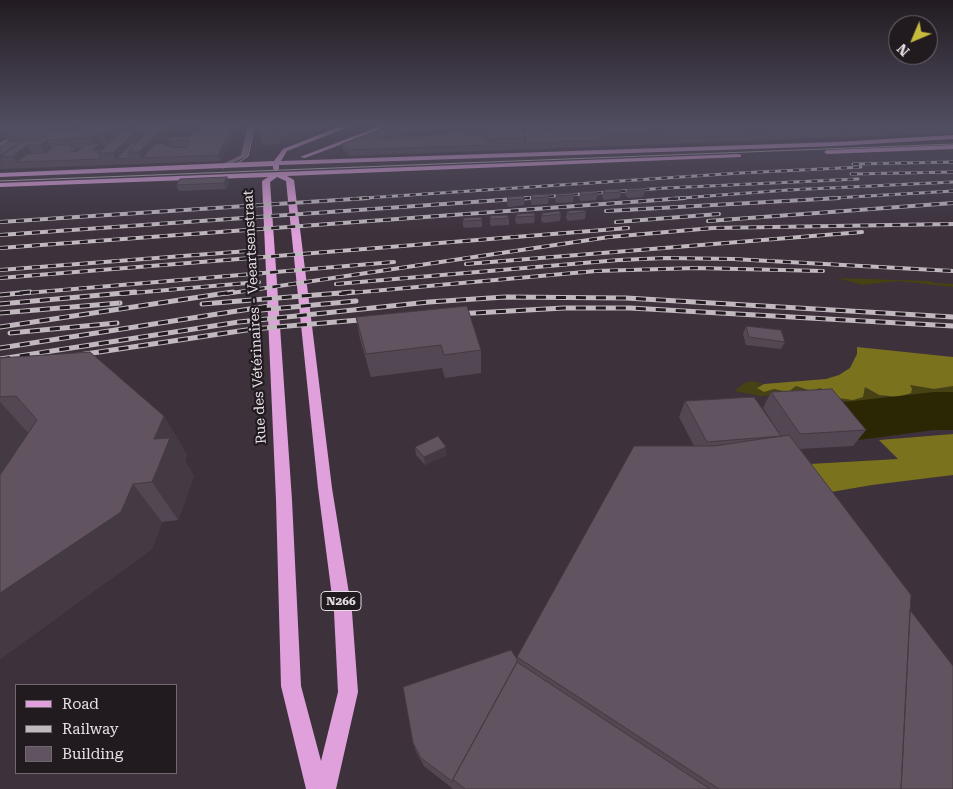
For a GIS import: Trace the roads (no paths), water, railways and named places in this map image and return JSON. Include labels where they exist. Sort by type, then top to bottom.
[{"type":"main road","points":[[276,164],[285,162]]},
{"type":"main road","points":[[0,175],[337,162]]},
{"type":"main road","points":[[0,185],[594,162]]},
{"type":"main road","points":[[276,164],[277,174]]},
{"type":"main road","name":"Rue des Vétérinaires - Veeartsenstraat","points":[[277,174],[266,181],[284,500],[291,686],[317,789]]},
{"type":"main road","name":"N266","points":[[277,174],[290,180],[342,612],[348,692],[326,789]]},
{"type":"street","points":[[222,166],[231,162]]},
{"type":"waterway","points":[[836,423],[934,411],[953,411]]},
{"type":"tram line","points":[[223,168],[240,162]]},
{"type":"tram line","points":[[0,181],[494,162]]},
{"type":"railway","points":[[853,164],[953,162]]},
{"type":"railway","points":[[350,199],[740,173],[861,167]]},
{"type":"railway","points":[[851,174],[953,172]]},
{"type":"railway","points":[[512,199],[666,188],[858,179]]},
{"type":"railway","points":[[668,199],[788,190],[953,182]]},
{"type":"railway","points":[[817,199],[953,191]]},
{"type":"railway","points":[[0,222],[369,198]]},
{"type":"railway","points":[[0,235],[530,198]]},
{"type":"railway","points":[[0,248],[685,198]]},
{"type":"railway","points":[[606,211],[839,198]]},
{"type":"railway","points":[[708,221],[953,203]]},
{"type":"railway","points":[[616,222],[719,214]]},
{"type":"railway","points":[[225,294],[609,237],[713,228],[953,224]]},
{"type":"railway","points":[[0,278],[628,228]]},
{"type":"railway","points":[[466,264],[862,232]]},
{"type":"railway","points":[[0,270],[248,251]]},
{"type":"railway","points":[[336,284],[619,260],[666,258],[733,259],[953,271]]},
{"type":"railway","points":[[15,294],[394,262]]},
{"type":"railway","points":[[339,294],[596,271],[696,268],[823,271]]},
{"type":"railway","points":[[121,294],[259,282]]},
{"type":"railway","points":[[0,295],[30,292]]},
{"type":"railway","points":[[0,304],[135,292]]},
{"type":"railway","points":[[0,327],[233,292]]},
{"type":"railway","points":[[202,304],[353,292]]},
{"type":"railway","points":[[0,359],[239,322],[429,302],[505,297],[626,298],[953,317]]},
{"type":"railway","points":[[261,310],[356,301]]},
{"type":"railway","points":[[0,313],[120,303]]},
{"type":"railway","points":[[0,348],[269,306]]},
{"type":"railway","points":[[456,314],[564,308],[630,308],[953,326]]},
{"type":"railway","points":[[79,355],[253,329],[371,319]]},
{"type":"railway","points":[[10,333],[117,323]]}]
